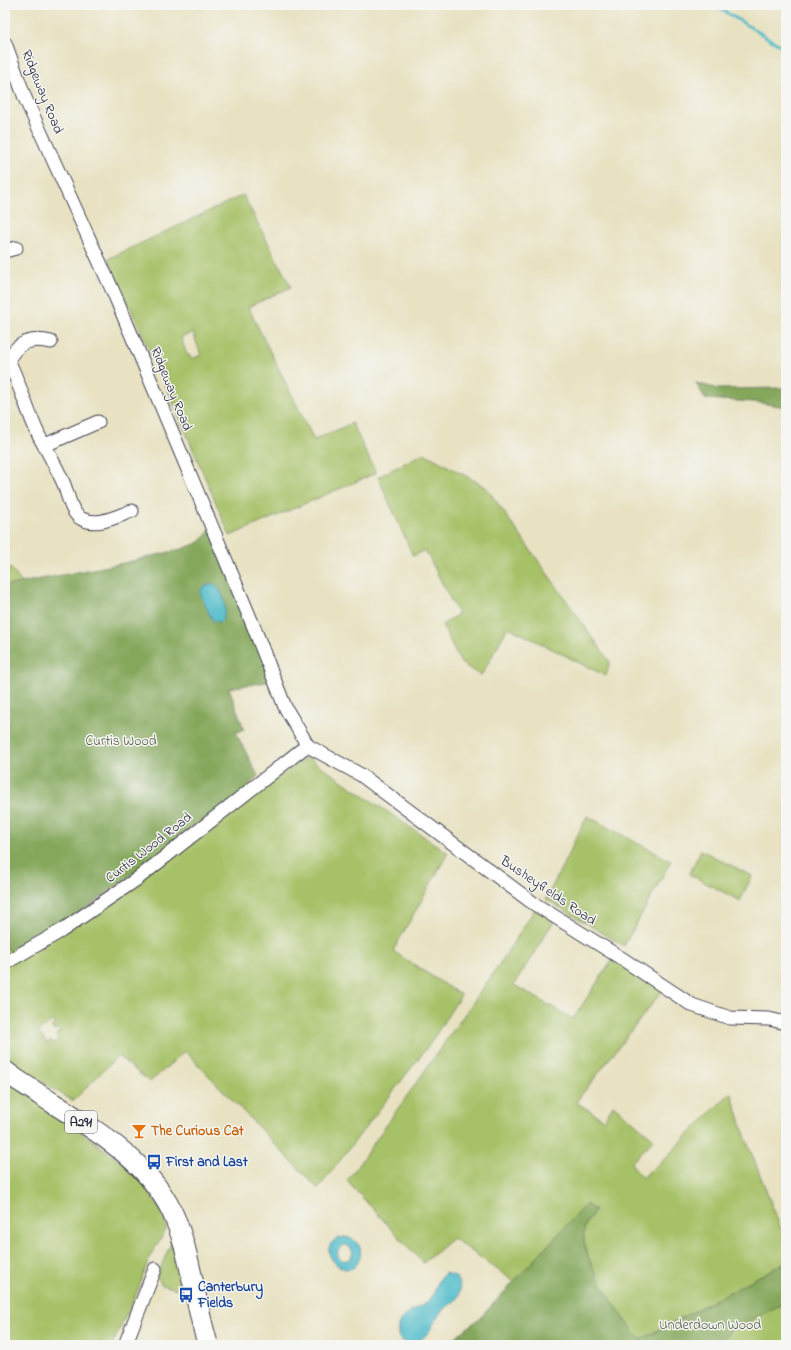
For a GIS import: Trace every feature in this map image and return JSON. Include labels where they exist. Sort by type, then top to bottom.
[{"type":"main road","name":"A291","points":[[5,1071],[96,1132],[136,1163],[152,1179],[176,1220],[187,1254],[208,1345]]},
{"type":"street","name":"Ridgeway Road","points":[[5,43],[25,98],[116,298],[253,625],[285,707],[306,745]]},
{"type":"street","points":[[51,342],[33,339],[25,342],[18,346],[6,359],[19,383],[39,436],[63,481],[74,511],[81,518],[90,522],[100,522],[132,511]]},
{"type":"street","points":[[45,445],[98,422]]},
{"type":"street","name":"Curtis Wood Road","points":[[5,963],[62,930],[136,879],[306,745]]},
{"type":"street","name":"Busheyfields Road","points":[[306,745],[361,775],[533,903],[621,958],[692,1005],[730,1018],[769,1019],[786,1022]]},
{"type":"street","points":[[125,1345],[155,1269]]},
{"type":"green space","points":[[243,195],[291,287],[248,307],[314,440],[352,423],[376,473],[230,536],[169,393],[108,259]],"holes":[[[193,333],[201,355],[191,359],[189,355],[187,355],[181,337]]]},
{"type":"green space","points":[[696,383],[718,389],[786,388],[786,407],[754,402],[705,399]]},
{"type":"green space","points":[[424,453],[486,487],[610,662],[606,676],[508,627],[481,676],[461,663],[442,625],[458,614],[425,550],[413,556],[378,477]]},
{"type":"green space","name":"Curtis Wood","points":[[212,528],[272,681],[229,688],[244,729],[236,733],[258,776],[232,803],[19,956],[5,948],[5,586],[119,564],[182,549],[200,542]]},
{"type":"green space","points":[[5,561],[22,583],[5,586]]},
{"type":"green space","points":[[307,757],[448,853],[393,951],[461,995],[429,1045],[318,1189],[185,1051],[150,1082],[118,1056],[73,1101],[26,1072],[5,1055],[5,948],[19,956]],"holes":[[[53,1020],[55,1024],[51,1027],[54,1031],[57,1029],[60,1032],[56,1035],[59,1040],[53,1044],[51,1041],[47,1043],[38,1032]]]},
{"type":"green space","points":[[587,816],[671,861],[624,946],[546,899]]},
{"type":"green space","points":[[701,850],[752,876],[740,901],[689,874]]},
{"type":"green space","points":[[535,909],[554,921],[514,985],[573,1019],[613,958],[663,990],[576,1102],[604,1120],[613,1105],[654,1139],[631,1163],[642,1178],[665,1158],[731,1092],[746,1139],[786,1241],[786,1262],[640,1340],[602,1286],[587,1254],[584,1239],[585,1226],[595,1211],[516,1283],[453,1238],[423,1263],[347,1181],[495,971]]},
{"type":"green space","points":[[14,1083],[134,1171],[166,1218],[166,1230],[150,1256],[138,1290],[112,1345],[5,1345],[5,1090]]},
{"type":"green space","name":"Underdown Wood","points":[[586,1204],[595,1210],[585,1226],[584,1239],[587,1253],[602,1285],[640,1340],[786,1262],[786,1302],[731,1330],[720,1345],[446,1345],[482,1316]]},
{"type":"green space","points":[[173,1238],[180,1269],[180,1289],[162,1285],[157,1276]]},
{"type":"green space","points":[[786,1302],[786,1345],[720,1345],[731,1330]]},
{"type":"water","points":[[212,583],[220,590],[225,605],[222,621],[218,622],[212,620],[200,593],[202,588]]},
{"type":"water","points":[[345,1237],[352,1239],[357,1243],[361,1253],[355,1266],[348,1269],[341,1267],[334,1262],[330,1255],[329,1247],[334,1241]],"holes":[[[344,1245],[349,1246],[353,1252],[350,1259],[340,1259],[338,1250]]]},
{"type":"water","points":[[445,1273],[455,1276],[458,1281],[460,1291],[457,1298],[443,1310],[425,1336],[415,1342],[404,1342],[398,1334],[398,1326],[400,1321],[403,1317],[430,1300],[439,1280]]},
{"type":"waterway","points":[[714,5],[786,49]]},
{"type":"place","name":"The Curious Cat","points":[[139,1131]]},
{"type":"place","name":"First and Last","points":[[154,1162]]},
{"type":"place","name":"Canterbury Fields","points":[[186,1295]]}]
